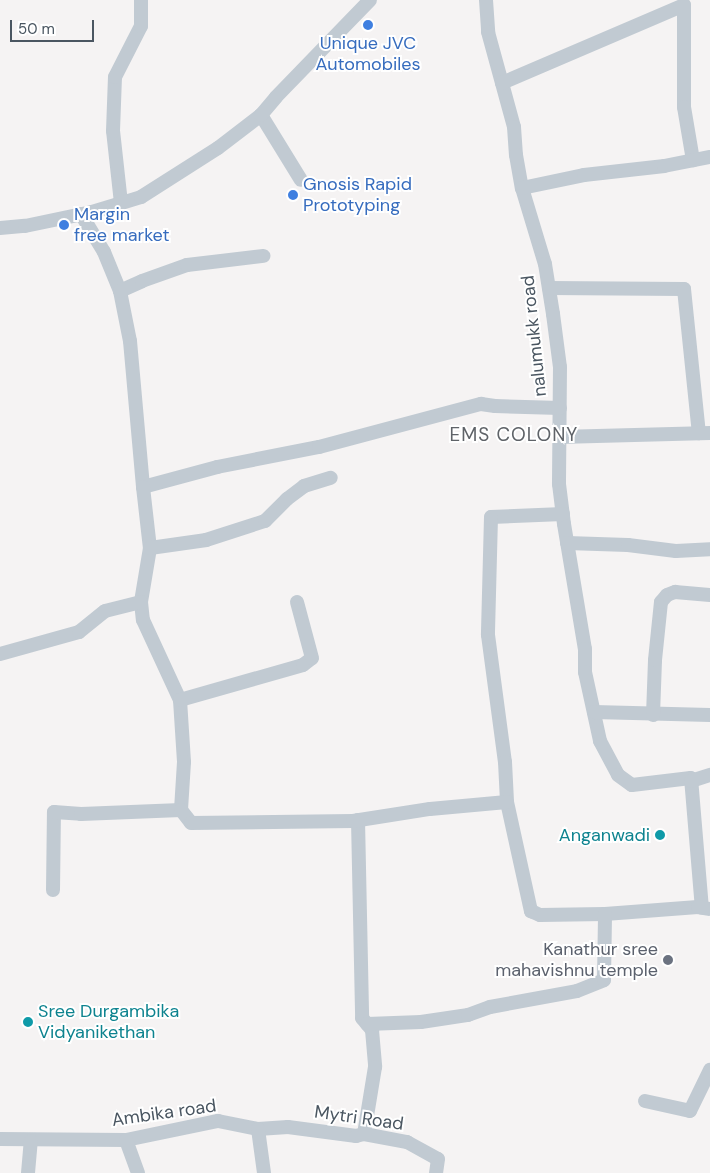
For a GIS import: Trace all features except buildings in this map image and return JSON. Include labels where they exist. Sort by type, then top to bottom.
[{"type":"street","points":[[121,203],[114,138],[115,77],[141,26],[141,0]]},
{"type":"street","points":[[0,228],[81,214],[141,197],[218,148],[261,115],[370,0]]},
{"type":"street","name":"nalumukk road","points":[[486,0],[488,32],[514,127],[516,155],[522,188],[545,264],[549,288],[560,366],[559,484],[585,649],[585,672],[600,741],[618,775],[632,785],[691,778],[691,782]]},
{"type":"street","points":[[502,83],[691,2],[684,107],[692,160]]},
{"type":"street","points":[[261,115],[301,180]]},
{"type":"street","points":[[522,188],[584,175],[664,166],[710,156]]},
{"type":"street","points":[[81,214],[104,252],[120,291],[130,341],[150,548],[141,602],[143,620],[180,700],[184,762],[181,810],[191,822],[358,820],[507,802]]},
{"type":"street","points":[[120,291],[187,265],[263,256]]},
{"type":"street","points":[[549,288],[684,289],[704,433],[559,437]]},
{"type":"street","points":[[143,487],[217,467],[319,447],[482,404],[560,408]]},
{"type":"street","points":[[150,548],[206,540],[266,521],[287,499],[304,486],[331,478]]},
{"type":"street","points":[[563,514],[491,517],[488,634],[505,762],[507,802],[531,910],[540,915],[604,914],[706,908],[705,883],[691,782],[710,775]]},
{"type":"street","points":[[567,543],[628,545],[676,551],[710,550]]},
{"type":"street","points":[[653,714],[655,660],[661,602],[667,595],[674,592],[710,595]]},
{"type":"street","points":[[0,654],[79,632],[104,611],[141,602]]},
{"type":"street","points":[[180,700],[303,665],[312,658],[297,602]]},
{"type":"street","points":[[594,712],[710,715]]},
{"type":"street","points":[[53,890],[54,812],[81,814],[181,810]]},
{"type":"street","points":[[358,820],[362,1018],[372,1030],[375,1067],[364,1134]]},
{"type":"street","points":[[367,1024],[421,1022],[468,1015],[490,1007],[577,991],[604,980],[604,914]]},
{"type":"street","points":[[645,1101],[690,1111],[710,1070]]},
{"type":"street","name":"Ambika road","points":[[0,1140],[126,1140],[218,1121],[258,1129]]},
{"type":"street","name":"Mytri Road","points":[[258,1129],[288,1128],[356,1136],[364,1134],[407,1142],[438,1159],[436,1173]]},
{"type":"street","points":[[258,1129],[264,1173]]},
{"type":"street","points":[[126,1140],[138,1173]]},
{"type":"street","points":[[28,1173],[30,1141]]},
{"type":"place","name":"Unique JVC Automobiles","points":[[368,25]]},
{"type":"place","name":"Gnosis Rapid Prototyping","points":[[293,195]]},
{"type":"place","name":"Margin free market","points":[[64,225]]},
{"type":"place","name":"Anganwadi","points":[[660,835]]},
{"type":"place","name":"Kanathur sree mahavishnu temple","points":[[668,960]]},
{"type":"place","name":"Sree Durgambika Vidyanikethan","points":[[28,1022]]},
{"type":"district","name":"EMS COLONY","points":[[514,435]]}]
